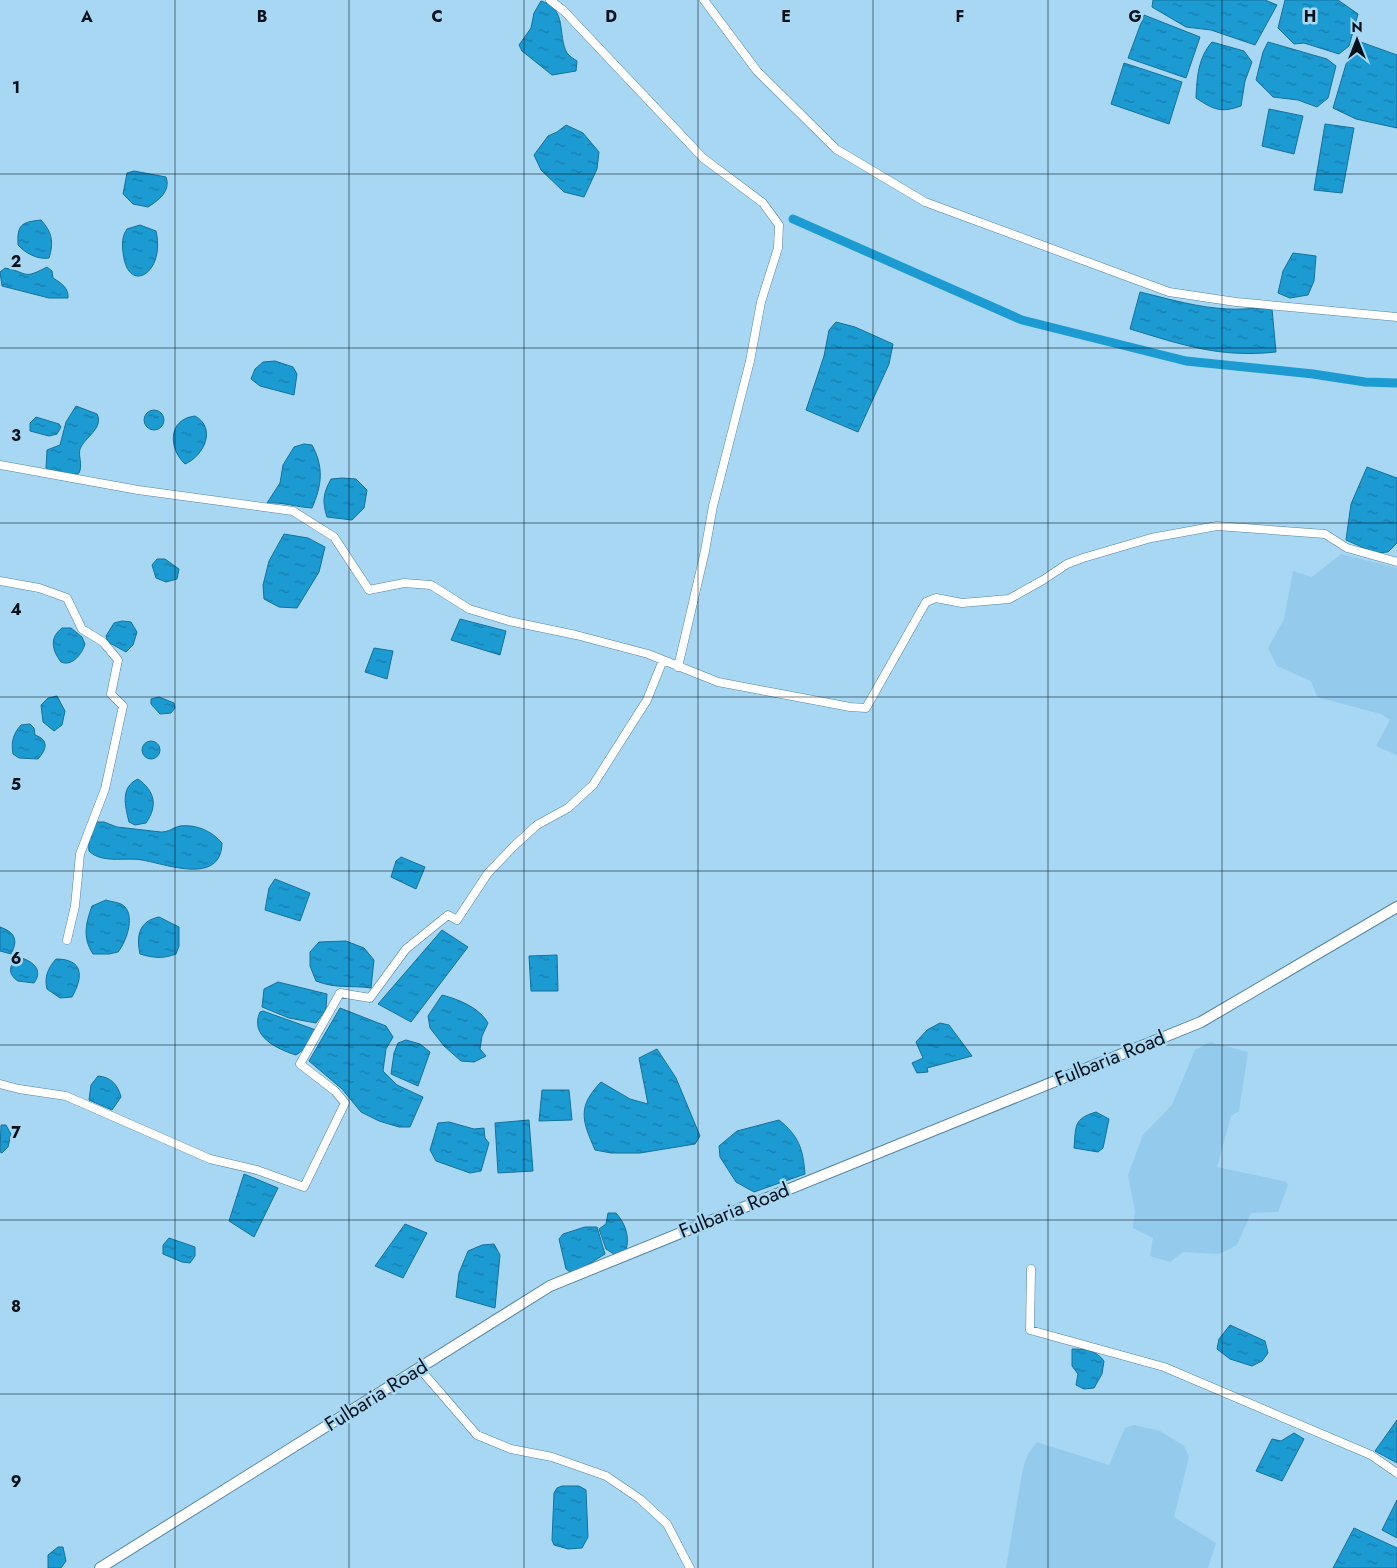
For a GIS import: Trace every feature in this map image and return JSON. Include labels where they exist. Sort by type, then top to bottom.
[{"type":"main road","name":"Fulbaria Road","points":[[100,1568],[550,1286],[700,1223],[1201,1022],[1397,907]]},
{"type":"street","points":[[550,0],[564,11],[625,79],[702,158],[763,203],[779,225],[778,248],[761,302],[750,361],[713,506],[705,551],[678,667]]},
{"type":"street","points":[[704,0],[757,71],[836,149],[925,202],[1169,292],[1254,304],[1397,318]]},
{"type":"street","points":[[0,465],[138,490],[293,511],[334,538],[369,590],[404,583],[431,585],[469,609],[508,621],[614,645],[663,660],[718,682],[850,707],[866,708],[926,602],[936,598],[962,603],[1009,599],[1067,564],[1111,548],[1151,538],[1217,526],[1273,528],[1324,534],[1347,548],[1397,562]]},
{"type":"street","points":[[0,581],[39,588],[67,598],[82,630],[104,642],[118,660],[111,694],[123,706],[106,788],[80,854],[75,906],[67,940]]},
{"type":"street","points":[[0,1084],[19,1089],[66,1096],[210,1160],[257,1170],[304,1187],[346,1103],[335,1091],[300,1064],[340,993],[370,998],[406,949],[448,915],[457,920],[488,873],[514,846],[537,825],[568,808],[592,785],[647,700],[663,660]]},
{"type":"street","points":[[1030,1269],[1030,1330],[1164,1366],[1371,1455],[1397,1473]]},
{"type":"street","points":[[419,1368],[477,1435],[511,1449],[552,1457],[606,1476],[640,1499],[667,1524],[690,1568]]},
{"type":"shaded area","points":[[1341,554],[1397,568],[1397,755],[1376,746],[1390,720],[1381,714],[1317,697],[1311,681],[1277,666],[1268,648],[1284,619],[1293,571],[1312,577]]},
{"type":"shaded area","points":[[1210,1042],[1248,1052],[1239,1111],[1231,1116],[1217,1167],[1286,1182],[1288,1185],[1278,1212],[1251,1213],[1237,1245],[1219,1254],[1183,1252],[1170,1262],[1150,1256],[1153,1238],[1133,1228],[1135,1211],[1128,1175],[1143,1135],[1172,1105],[1195,1050]]},
{"type":"shaded area","points":[[1134,1425],[1160,1431],[1184,1446],[1189,1457],[1174,1517],[1216,1543],[1208,1568],[1006,1568],[1023,1468],[1028,1454],[1037,1442],[1109,1465],[1125,1428]]},
{"type":"water","points":[[1153,0],[1265,0],[1277,5],[1255,45],[1211,30],[1186,27],[1152,7]]},
{"type":"water","points":[[1285,0],[1338,0],[1358,14],[1349,46],[1339,54],[1304,43],[1294,44],[1278,28]]},
{"type":"water","points":[[541,1],[555,10],[558,16],[564,46],[567,53],[577,61],[576,71],[552,75],[522,51],[519,45],[531,28],[534,13]]},
{"type":"water","points":[[1144,15],[1200,37],[1186,78],[1128,58]]},
{"type":"water","points":[[1358,41],[1397,55],[1397,128],[1356,119],[1333,108],[1352,44]]},
{"type":"water","points":[[1212,42],[1244,51],[1252,62],[1245,81],[1241,106],[1223,110],[1213,108],[1196,98],[1201,61]]},
{"type":"water","points":[[1268,42],[1327,59],[1336,66],[1328,98],[1317,107],[1298,100],[1273,97],[1256,80],[1263,52]]},
{"type":"water","points":[[1124,63],[1182,82],[1169,124],[1111,104]]},
{"type":"water","points":[[1269,109],[1303,116],[1294,154],[1262,146]]},
{"type":"water","points":[[1325,124],[1354,128],[1342,193],[1314,190]]},
{"type":"water","points":[[566,125],[583,133],[599,152],[597,169],[584,197],[564,192],[541,170],[534,155],[548,136]]},
{"type":"water","points":[[134,171],[166,177],[167,187],[163,195],[148,207],[133,204],[123,194],[127,173]]},
{"type":"water","points":[[41,220],[50,233],[51,247],[49,258],[40,258],[32,255],[18,245],[18,233],[22,226],[29,222]]},
{"type":"water","points":[[140,225],[156,231],[158,246],[156,259],[151,268],[145,274],[138,276],[131,273],[126,265],[123,243],[124,234],[127,229]]},
{"type":"water","points":[[1293,253],[1316,256],[1314,281],[1308,295],[1290,298],[1278,293],[1283,271]]},
{"type":"water","points":[[47,267],[52,271],[53,278],[66,289],[68,298],[49,298],[2,286],[0,272],[5,268],[29,274]]},
{"type":"water","points":[[1140,292],[1207,307],[1272,309],[1276,352],[1219,352],[1184,345],[1130,329]]},
{"type":"water","points":[[836,322],[855,327],[893,344],[889,364],[858,432],[806,410],[824,356],[829,330]]},
{"type":"water","points":[[275,361],[293,367],[297,374],[294,395],[260,386],[251,379],[255,369],[263,362]]},
{"type":"water","points":[[76,406],[97,414],[98,424],[80,449],[81,467],[79,473],[71,475],[62,474],[46,468],[47,450],[60,445],[66,422]]},
{"type":"water","points":[[150,410],[158,410],[164,416],[164,424],[158,430],[150,430],[144,424],[144,416]]},
{"type":"water","points":[[195,416],[202,421],[207,434],[198,455],[185,464],[179,457],[174,443],[175,428],[186,418]]},
{"type":"water","points":[[36,417],[59,424],[61,427],[57,434],[49,436],[30,431],[30,423]]},
{"type":"water","points":[[304,444],[312,445],[320,469],[320,484],[312,508],[267,503],[280,483],[283,465],[294,447]]},
{"type":"water","points":[[1367,467],[1397,478],[1397,543],[1388,552],[1375,553],[1346,540],[1351,504]]},
{"type":"water","points":[[331,479],[356,479],[367,490],[364,508],[352,520],[327,517],[325,511],[324,498],[328,484]]},
{"type":"water","points":[[284,534],[308,538],[325,547],[319,572],[297,608],[279,607],[264,599],[263,585],[269,561]]},
{"type":"water","points":[[157,559],[165,559],[179,569],[177,579],[166,582],[156,578],[152,565]]},
{"type":"water","points":[[460,619],[506,631],[500,655],[451,640]]},
{"type":"water","points":[[122,621],[131,622],[137,632],[133,645],[126,652],[108,642],[106,636],[114,623]]},
{"type":"water","points":[[62,628],[71,628],[82,637],[85,644],[82,652],[69,663],[61,662],[53,644],[55,636]]},
{"type":"water","points":[[374,648],[393,651],[387,679],[365,672]]},
{"type":"water","points":[[57,696],[65,711],[62,725],[54,731],[43,722],[41,705],[48,698]]},
{"type":"water","points":[[159,697],[174,703],[175,708],[171,713],[160,714],[151,704],[151,699]]},
{"type":"water","points":[[30,724],[34,728],[35,735],[43,739],[45,745],[38,759],[19,758],[13,754],[14,735],[21,725]]},
{"type":"water","points":[[151,741],[157,744],[160,750],[157,756],[151,759],[145,756],[142,750],[145,744]]},
{"type":"water","points":[[138,779],[151,794],[153,805],[150,817],[146,823],[135,825],[129,822],[125,798],[128,787]]},
{"type":"water","points":[[97,822],[104,822],[117,827],[161,832],[180,826],[198,827],[209,832],[222,843],[219,856],[212,864],[203,868],[178,868],[135,859],[107,859],[94,855],[89,851],[90,836]]},
{"type":"water","points":[[401,857],[425,867],[416,889],[391,877],[396,861]]},
{"type":"water","points":[[275,879],[310,893],[300,921],[265,910],[269,888]]},
{"type":"water","points":[[106,900],[119,903],[125,907],[129,917],[128,930],[118,952],[93,954],[86,936],[88,918],[92,906]]},
{"type":"water","points":[[159,917],[179,927],[179,946],[176,954],[158,957],[140,954],[138,941],[140,930],[147,922]]},
{"type":"water","points":[[0,927],[9,931],[14,937],[15,944],[11,954],[0,951]]},
{"type":"water","points":[[442,930],[468,947],[411,1022],[378,1004]]},
{"type":"water","points":[[346,941],[364,948],[374,960],[371,988],[337,986],[316,981],[310,966],[310,952],[319,942]]},
{"type":"water","points":[[557,955],[558,991],[531,991],[529,956]]},
{"type":"water","points":[[19,957],[35,966],[38,974],[34,983],[18,981],[12,975],[11,966]]},
{"type":"water","points":[[56,959],[72,962],[79,970],[78,982],[72,997],[60,998],[47,989],[47,973]]},
{"type":"water","points":[[278,982],[327,994],[326,1009],[316,1023],[289,1018],[262,1007],[264,989]]},
{"type":"water","points":[[442,995],[468,1005],[480,1013],[488,1023],[482,1036],[480,1049],[486,1056],[474,1062],[461,1061],[444,1046],[430,1028],[428,1016]]},
{"type":"water","points":[[340,1008],[386,1026],[393,1037],[386,1049],[383,1071],[397,1085],[423,1097],[410,1127],[399,1127],[379,1121],[361,1112],[342,1089],[309,1061]]},
{"type":"water","points":[[263,1011],[316,1030],[307,1047],[296,1055],[273,1045],[262,1035],[258,1028],[260,1012]]},
{"type":"water","points":[[940,1023],[949,1025],[972,1056],[927,1068],[928,1072],[917,1073],[912,1063],[923,1058],[916,1042],[927,1030]]},
{"type":"water","points":[[406,1040],[420,1044],[430,1052],[418,1086],[391,1074],[394,1053],[398,1043]]},
{"type":"water","points":[[657,1049],[676,1078],[700,1136],[695,1144],[640,1153],[611,1153],[595,1150],[585,1122],[584,1114],[588,1099],[601,1082],[630,1099],[648,1104],[639,1058]]},
{"type":"water","points":[[98,1076],[110,1080],[116,1085],[120,1093],[121,1097],[112,1110],[89,1100],[91,1085]]},
{"type":"water","points":[[542,1090],[569,1090],[572,1120],[539,1121]]},
{"type":"water","points":[[1096,1112],[1109,1119],[1103,1148],[1098,1152],[1074,1148],[1077,1124],[1083,1117]]},
{"type":"water","points":[[529,1120],[533,1171],[498,1173],[495,1123]]},
{"type":"water","points":[[779,1120],[791,1132],[799,1144],[805,1174],[754,1192],[736,1182],[720,1157],[719,1146],[737,1131]]},
{"type":"water","points":[[449,1122],[474,1129],[484,1128],[485,1138],[489,1143],[481,1171],[470,1173],[436,1161],[430,1150],[438,1123]]},
{"type":"water","points":[[1,1125],[6,1125],[11,1134],[8,1147],[2,1153],[0,1152]]},
{"type":"water","points":[[244,1174],[278,1188],[254,1237],[229,1221]]},
{"type":"water","points":[[608,1213],[616,1213],[624,1225],[627,1235],[626,1250],[617,1256],[606,1249],[599,1229],[606,1224]]},
{"type":"water","points":[[405,1224],[427,1233],[403,1278],[375,1266]]},
{"type":"water","points":[[585,1227],[597,1227],[605,1254],[573,1274],[566,1269],[559,1239],[563,1234]]},
{"type":"water","points":[[169,1238],[195,1247],[195,1256],[190,1263],[182,1262],[163,1254],[163,1245]]},
{"type":"water","points":[[494,1244],[500,1255],[495,1308],[456,1297],[459,1273],[468,1251],[482,1245]]},
{"type":"water","points":[[1230,1325],[1265,1341],[1268,1353],[1262,1361],[1252,1366],[1230,1359],[1217,1349],[1219,1339]]},
{"type":"water","points":[[1072,1349],[1090,1351],[1097,1354],[1104,1361],[1102,1374],[1094,1388],[1084,1389],[1076,1385],[1078,1374],[1072,1366]]},
{"type":"water","points":[[1397,1420],[1397,1463],[1375,1451]]},
{"type":"water","points":[[1294,1433],[1304,1439],[1282,1481],[1256,1471],[1272,1439],[1281,1441]]},
{"type":"water","points":[[562,1486],[579,1486],[586,1490],[588,1537],[582,1548],[568,1549],[554,1545],[552,1540],[554,1493],[557,1488]]},
{"type":"water","points":[[1397,1500],[1397,1538],[1382,1530]]},
{"type":"water","points":[[1354,1528],[1397,1548],[1397,1568],[1333,1568]]},
{"type":"water","points":[[58,1547],[63,1547],[66,1561],[61,1568],[48,1568],[48,1555]]},
{"type":"waterway","points":[[793,219],[1022,320],[1186,361],[1313,374],[1365,382],[1397,383]]}]
